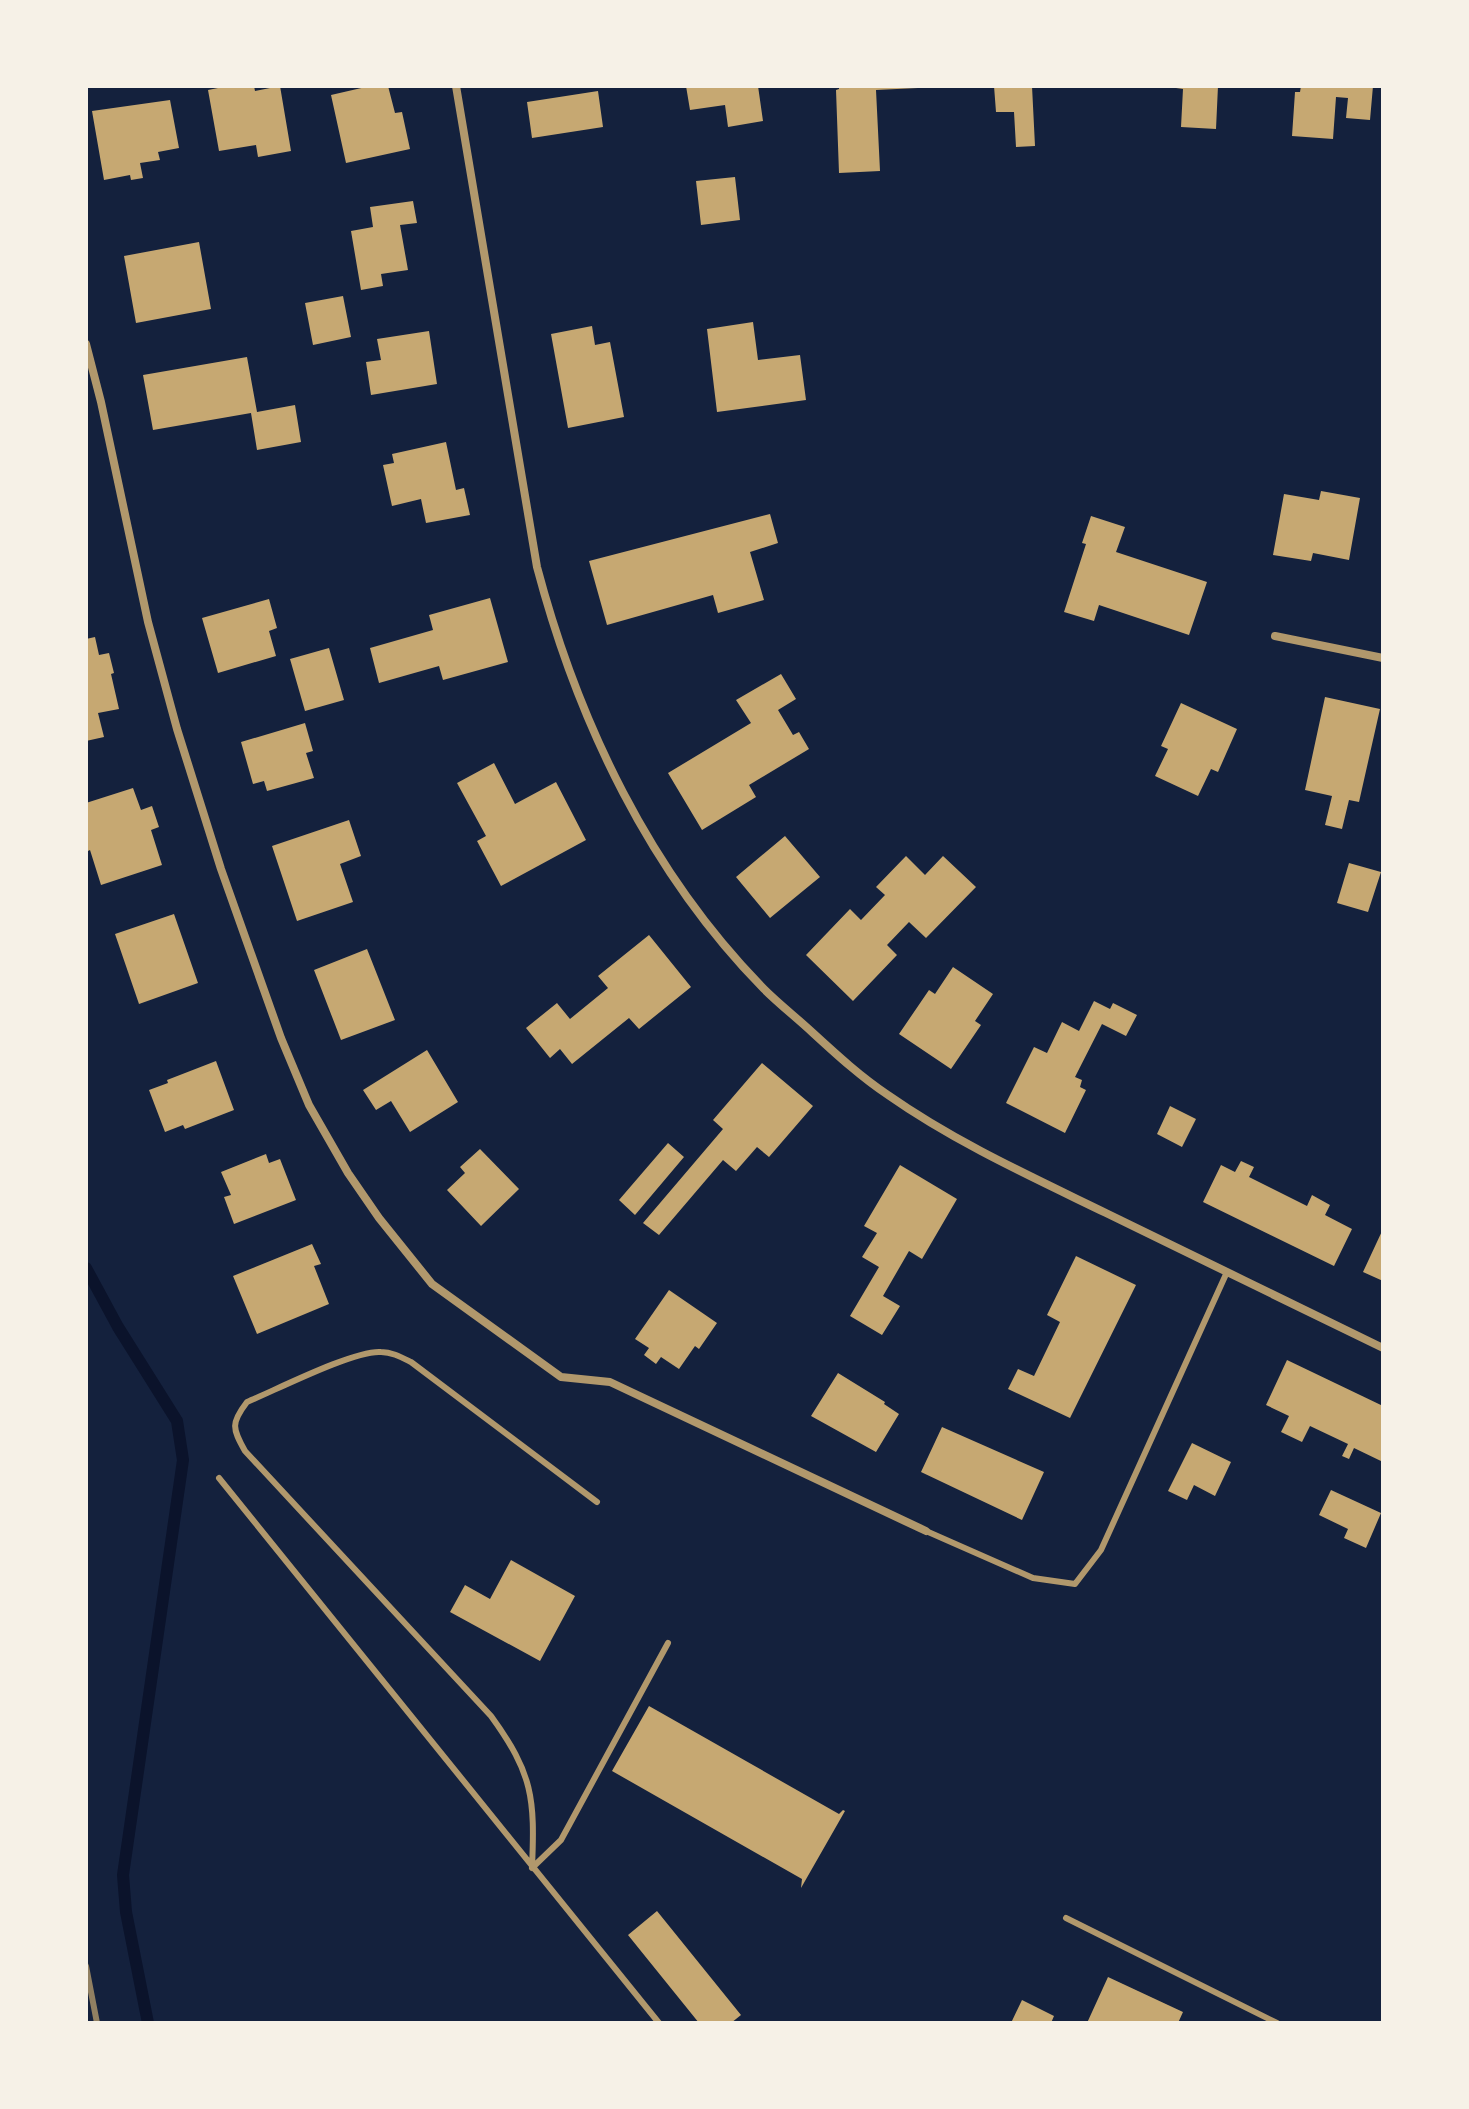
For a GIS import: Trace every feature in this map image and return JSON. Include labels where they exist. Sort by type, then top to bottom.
[{"type":"street","points":[[456,86],[537,567],[550,618],[575,690],[611,772],[670,873],[763,988],[852,1068],[887,1095],[928,1121],[1036,1179],[1383,1348]]},
{"type":"street","points":[[86,344],[148,622],[177,729],[221,869],[281,1038],[309,1105],[348,1173],[379,1218],[432,1284],[561,1377],[610,1382],[926,1531]]},
{"type":"street","points":[[1275,636],[1383,658]]},
{"type":"lane","points":[[926,1531],[1033,1578],[1075,1584],[1101,1550],[1227,1272]]},
{"type":"lane","points":[[532,1868],[532,1793],[510,1742],[491,1716],[245,1451],[234,1431],[236,1416],[247,1402],[360,1354],[380,1351],[396,1354],[411,1362],[597,1502]]},
{"type":"lane","points":[[219,1478],[659,2023]]},
{"type":"lane","points":[[532,1868],[561,1840],[668,1643]]},
{"type":"lane","points":[[1066,1918],[1277,2023]]},
{"type":"building","points":[[254,86],[255,91],[280,86],[291,151],[258,157],[256,145],[219,151],[208,90]]},
{"type":"building","points":[[370,86],[388,86],[395,113],[402,112],[410,149],[346,163],[331,95]]},
{"type":"building","points":[[686,86],[758,86],[763,121],[728,127],[725,105],[690,110]]},
{"type":"building","points":[[839,86],[918,88],[876,90],[880,171],[839,173],[836,90]]},
{"type":"building","points":[[994,86],[1032,86],[1035,146],[1016,147],[1014,112],[996,112]]},
{"type":"building","points":[[1176,86],[1218,86],[1216,129],[1181,127],[1183,89]]},
{"type":"building","points":[[1301,86],[1373,86],[1370,120],[1346,118],[1348,98],[1336,97],[1333,139],[1292,136],[1295,92],[1300,92]]},
{"type":"building","points":[[598,91],[603,127],[532,138],[527,102]]},
{"type":"building","points":[[170,100],[179,148],[158,152],[160,160],[140,163],[143,178],[131,180],[130,175],[104,180],[92,111]]},
{"type":"building","points":[[735,177],[740,220],[701,225],[696,181]]},
{"type":"building","points":[[413,201],[417,223],[400,225],[408,270],[381,274],[383,286],[361,290],[351,231],[373,227],[370,207]]},
{"type":"building","points":[[199,242],[211,309],[136,323],[124,256]]},
{"type":"building","points":[[343,296],[351,337],[313,345],[305,303]]},
{"type":"building","points":[[753,322],[758,360],[800,355],[806,400],[717,412],[707,329]]},
{"type":"building","points":[[592,326],[595,345],[610,342],[624,417],[568,428],[551,334]]},
{"type":"building","points":[[429,331],[437,384],[371,395],[366,362],[381,360],[377,339]]},
{"type":"building","points":[[247,357],[257,412],[295,405],[301,442],[257,450],[251,413],[153,430],[143,375]]},
{"type":"building","points":[[446,442],[456,490],[464,488],[470,515],[426,523],[421,499],[392,506],[383,465],[394,463],[392,454]]},
{"type":"building","points":[[1321,491],[1360,498],[1349,560],[1313,553],[1311,561],[1273,555],[1284,494],[1319,500]]},
{"type":"building","points":[[770,514],[778,543],[750,552],[764,600],[718,613],[713,595],[607,625],[589,561]]},
{"type":"building","points":[[1091,516],[1125,527],[1116,552],[1207,582],[1189,635],[1099,605],[1094,621],[1064,612],[1086,544],[1082,543]]},
{"type":"building","points":[[490,598],[508,662],[443,680],[439,666],[379,683],[370,648],[433,630],[429,615]]},
{"type":"building","points":[[269,599],[277,628],[269,631],[276,656],[218,673],[202,618]]},
{"type":"building","points":[[95,637],[99,655],[109,653],[119,709],[98,713],[104,737],[86,741],[86,639]]},
{"type":"building","points":[[329,648],[344,700],[305,711],[290,659]]},
{"type":"building","points":[[781,674],[796,699],[778,710],[793,735],[799,732],[809,749],[749,785],[756,797],[702,830],[668,773],[751,723],[736,700]]},
{"type":"building","points":[[1325,697],[1380,709],[1359,802],[1349,800],[1342,829],[1325,825],[1332,796],[1305,790]]},
{"type":"building","points":[[1181,703],[1237,729],[1218,772],[1211,769],[1198,796],[1155,776],[1168,749],[1161,746]]},
{"type":"building","points":[[305,723],[313,751],[306,753],[314,778],[267,791],[264,781],[253,784],[241,742]]},
{"type":"building","points":[[494,763],[515,804],[556,782],[586,840],[501,886],[477,841],[486,836],[457,783]]},
{"type":"building","points":[[133,788],[141,810],[152,806],[159,827],[151,830],[162,865],[101,885],[90,850],[86,852],[86,803]]},
{"type":"building","points":[[349,820],[361,856],[340,864],[353,902],[297,921],[272,846]]},
{"type":"building","points":[[785,836],[820,877],[770,918],[736,877]]},
{"type":"building","points":[[906,856],[925,875],[943,856],[976,887],[926,938],[909,922],[887,945],[897,955],[853,1001],[806,955],[850,909],[861,920],[885,895],[876,887]]},
{"type":"building","points":[[1349,863],[1381,872],[1368,912],[1337,903]]},
{"type":"building","points":[[174,914],[198,983],[139,1004],[115,934]]},
{"type":"building","points":[[649,935],[691,987],[639,1029],[629,1018],[572,1064],[560,1049],[550,1058],[526,1028],[557,1003],[570,1019],[608,988],[598,976]]},
{"type":"building","points":[[367,949],[395,1020],[341,1040],[314,970]]},
{"type":"building","points":[[953,967],[993,994],[975,1021],[981,1025],[951,1069],[899,1034],[929,990],[935,994]]},
{"type":"building","points":[[1094,1001],[1110,1009],[1113,1003],[1137,1015],[1126,1036],[1102,1024],[1075,1077],[1082,1080],[1080,1087],[1086,1090],[1065,1133],[1006,1103],[1034,1047],[1047,1053],[1062,1022],[1079,1031]]},
{"type":"building","points":[[427,1050],[458,1102],[410,1132],[391,1101],[376,1110],[363,1090]]},
{"type":"building","points":[[216,1061],[234,1110],[185,1129],[183,1125],[165,1132],[149,1090]]},
{"type":"building","points":[[762,1063],[813,1106],[769,1157],[757,1147],[736,1171],[723,1160],[659,1235],[643,1223],[723,1129],[713,1120]]},
{"type":"building","points":[[1170,1106],[1196,1119],[1182,1147],[1157,1134]]},
{"type":"building","points":[[668,1143],[684,1157],[635,1215],[619,1200]]},
{"type":"building","points":[[480,1149],[519,1189],[481,1226],[447,1190],[465,1173],[460,1167]]},
{"type":"building","points":[[266,1154],[269,1163],[280,1159],[296,1200],[234,1224],[224,1197],[231,1195],[221,1172]]},
{"type":"building","points":[[1241,1161],[1254,1167],[1249,1177],[1307,1206],[1312,1195],[1330,1205],[1325,1215],[1352,1229],[1334,1266],[1203,1202],[1221,1165],[1235,1172]]},
{"type":"building","points":[[900,1165],[957,1199],[922,1259],[909,1251],[883,1296],[900,1306],[882,1335],[850,1316],[879,1267],[862,1257],[877,1233],[864,1226]]},
{"type":"building","points":[[1383,1229],[1383,1281],[1363,1272]]},
{"type":"building","points":[[312,1244],[321,1264],[314,1266],[329,1304],[257,1334],[233,1276]]},
{"type":"building","points":[[1076,1256],[1136,1285],[1070,1418],[1008,1389],[1018,1369],[1034,1376],[1060,1322],[1047,1315]]},
{"type":"building","points":[[669,1290],[717,1323],[699,1349],[695,1346],[679,1369],[661,1357],[656,1364],[644,1355],[649,1348],[635,1339]]},
{"type":"building","points":[[1287,1360],[1383,1406],[1383,1462],[1354,1448],[1349,1459],[1342,1456],[1348,1444],[1310,1426],[1302,1442],[1281,1432],[1289,1416],[1266,1405]]},
{"type":"building","points":[[838,1373],[899,1414],[876,1452],[811,1416]]},
{"type":"building","points":[[942,1427],[1044,1472],[1022,1520],[921,1472]]},
{"type":"building","points":[[1192,1443],[1231,1462],[1215,1496],[1194,1485],[1187,1500],[1168,1491]]},
{"type":"building","points":[[1331,1490],[1381,1513],[1366,1548],[1344,1538],[1348,1529],[1319,1515]]},
{"type":"building","points":[[511,1560],[575,1596],[540,1661],[450,1612],[465,1585],[490,1599]]},
{"type":"building","points":[[649,1706],[839,1814],[845,1811],[801,1888],[802,1879],[612,1771]]},
{"type":"building","points":[[657,1911],[741,2015],[731,2023],[699,2023],[628,1935]]},
{"type":"building","points":[[1108,1977],[1183,2012],[1178,2023],[1087,2023]]},
{"type":"building","points":[[1022,2000],[1054,2016],[1051,2023],[1011,2023]]},
{"type":"waterway","points":[[86,1268],[118,1327],[177,1421],[183,1460],[123,1875],[126,1912],[148,2023]]},
{"type":"railway","points":[[86,1966],[97,2023]]}]
